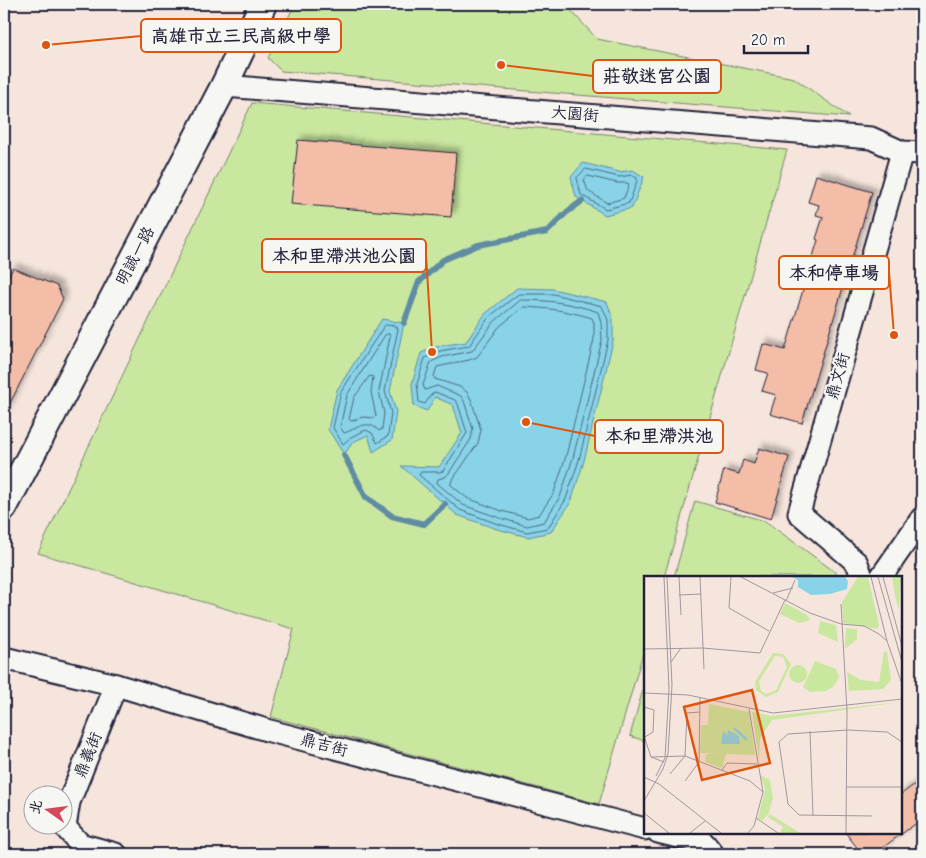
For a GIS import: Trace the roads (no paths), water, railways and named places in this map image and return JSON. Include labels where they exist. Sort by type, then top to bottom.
[{"type":"street","name":"明誠一路","points":[[4,507],[224,86],[263,4]]},
{"type":"street","name":"大園街","points":[[224,86],[871,138],[912,152]]},
{"type":"street","name":"鼎文街","points":[[862,576],[857,563],[799,513],[912,152]]},
{"type":"street","points":[[882,576],[922,518]]},
{"type":"street","name":"鼎吉街","points":[[4,658],[116,685],[270,731],[644,828]]},
{"type":"street","name":"鼎義街","points":[[116,685],[69,802],[66,827],[80,844],[116,854]]},
{"type":"street","points":[[661,833],[706,846]]},
{"type":"water","points":[[583,163],[619,172],[633,170],[644,177],[632,208],[605,215],[576,197],[571,177]]},
{"type":"water","points":[[517,288],[553,289],[607,302],[613,319],[613,341],[584,461],[571,502],[551,532],[528,537],[497,529],[457,515],[401,466],[439,467],[462,433],[453,405],[435,397],[427,411],[414,406],[412,384],[421,353],[439,346],[466,342],[485,314]]},
{"type":"water","points":[[382,319],[404,323],[390,391],[396,412],[392,440],[373,452],[368,435],[353,442],[344,455],[328,429],[337,390]]},
{"type":"waterway","points":[[404,323],[419,282],[443,260],[478,245],[547,232],[567,212],[582,201]]},
{"type":"waterway","points":[[344,455],[366,497],[392,516],[424,524],[445,504]]},
{"type":"place","name":"高雄市立三民高級中學","points":[[46,45]]},
{"type":"place","name":"莊敬迷宮公園","points":[[501,65]]},
{"type":"place","name":"本和停車場","points":[[894,335]]},
{"type":"place","name":"本和里滯洪池公園","points":[[432,352]]},
{"type":"place","name":"本和里滯洪池","points":[[526,422]]}]
